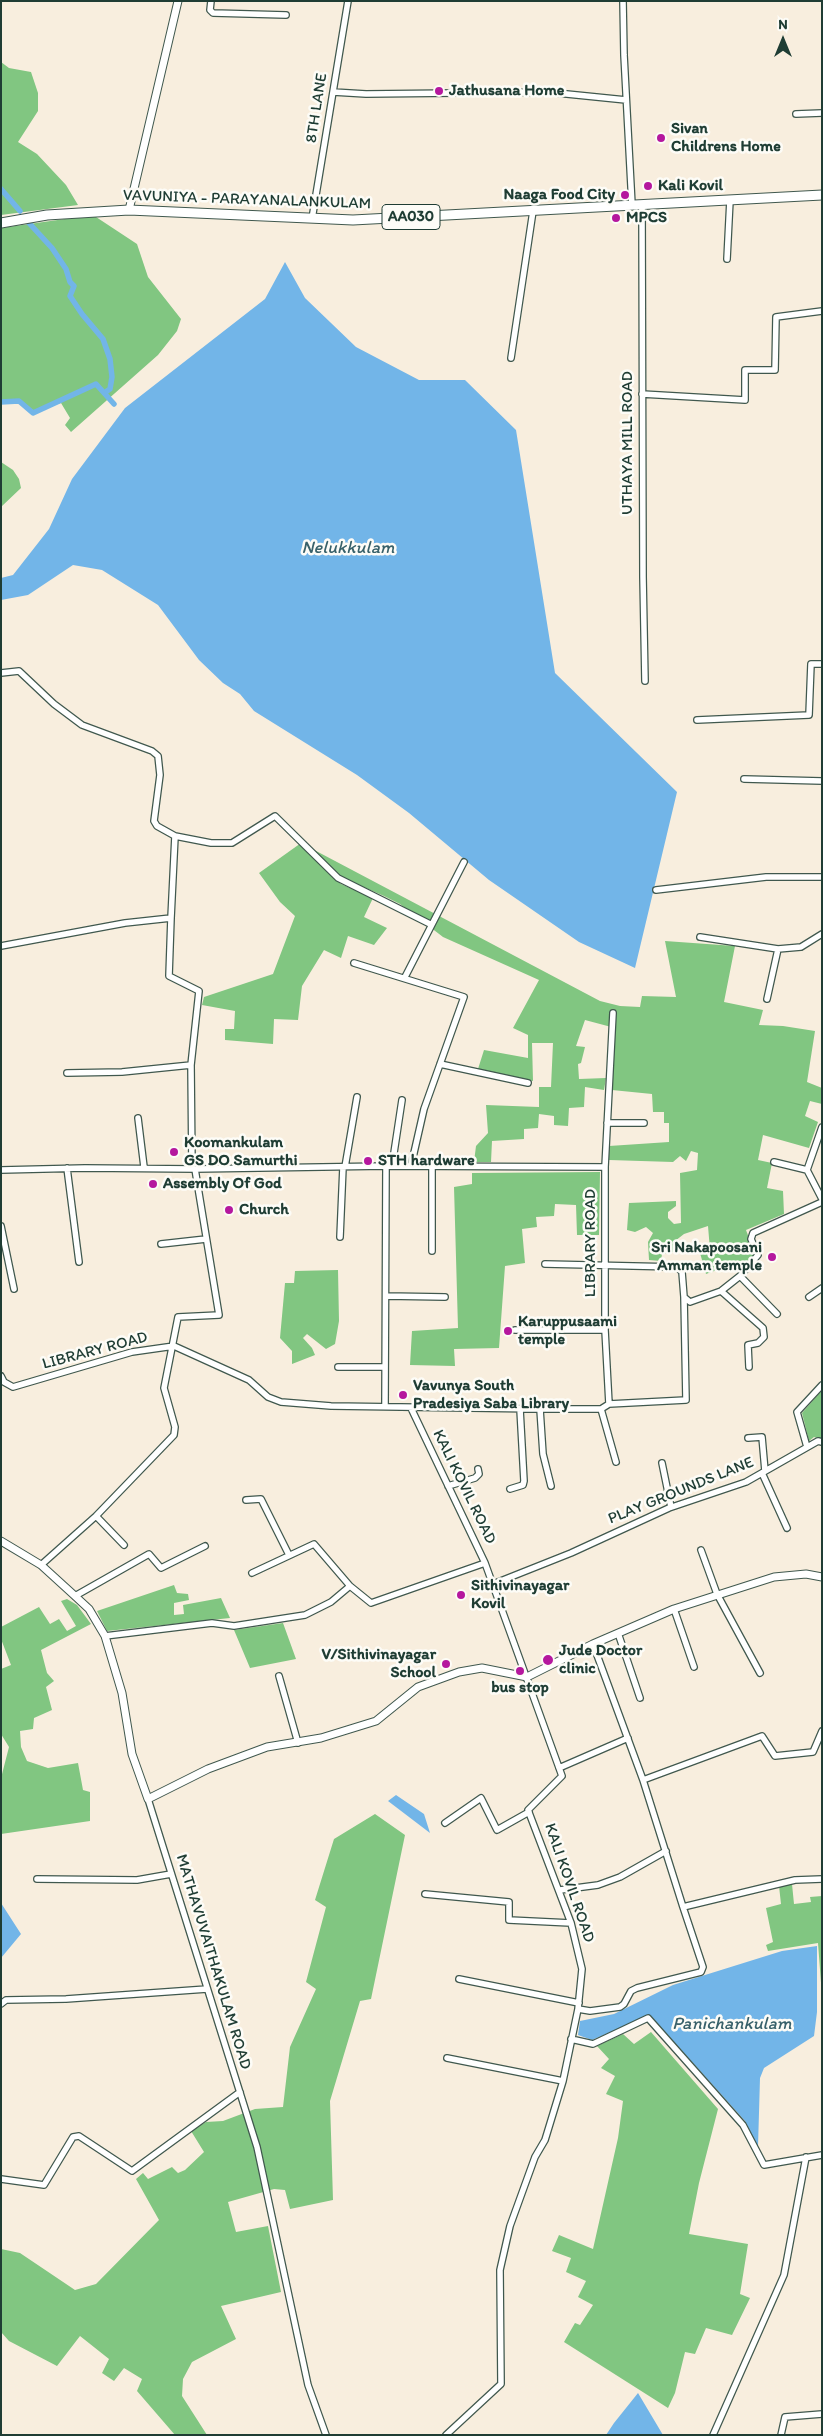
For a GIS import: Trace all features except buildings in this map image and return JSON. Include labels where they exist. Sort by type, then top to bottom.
[{"type":"highway","name":"VAVUNIYA - PARAYANALANKULAM","points":[[1,223],[47,215],[129,210],[354,220],[822,195]]},
{"type":"street","points":[[129,210],[178,1]]},
{"type":"street","points":[[211,1],[210,10],[214,13],[286,15]]},
{"type":"street","name":"8TH LANE","points":[[312,219],[348,1]]},
{"type":"street","points":[[623,1],[632,205]]},
{"type":"street","points":[[333,92],[366,94],[547,92],[626,100]]},
{"type":"street","points":[[796,114],[822,113]]},
{"type":"street","points":[[727,259],[730,200]]},
{"type":"street","name":"UTHAYA MILL ROAD","points":[[642,205],[645,681]]},
{"type":"street","points":[[511,358],[533,211]]},
{"type":"street","points":[[642,394],[745,400],[744,370],[776,370],[776,317],[822,311]]},
{"type":"street","points":[[697,720],[809,715],[811,664],[822,664]]},
{"type":"street","points":[[1,673],[19,672],[54,704],[82,725],[152,751],[158,756],[160,775],[154,821],[157,826],[175,836],[211,842],[232,843],[275,816],[338,878],[430,924]]},
{"type":"street","points":[[744,779],[822,781]]},
{"type":"street","points":[[41,1566],[96,1516],[174,1435],[175,1428],[164,1388],[174,1346],[178,1316],[219,1314],[194,1169],[192,1065],[199,991],[169,976],[175,836]]},
{"type":"street","points":[[404,977],[464,862]]},
{"type":"street","points":[[656,890],[766,878],[822,877]]},
{"type":"street","points":[[1,946],[116,925],[171,918]]},
{"type":"street","points":[[700,937],[778,949],[801,947],[822,934]]},
{"type":"street","points":[[767,999],[778,949]]},
{"type":"street","points":[[354,963],[464,997],[424,1109],[411,1166]]},
{"type":"street","name":"LIBRARY ROAD","points":[[609,1404],[605,1330],[605,1167],[614,1013]]},
{"type":"street","points":[[440,1064],[528,1082]]},
{"type":"street","points":[[67,1073],[122,1072],[192,1065]]},
{"type":"street","points":[[340,1237],[344,1167],[357,1097]]},
{"type":"street","points":[[385,1406],[389,1166],[402,1100]]},
{"type":"street","points":[[138,1118],[144,1167]]},
{"type":"street","points":[[607,1123],[644,1123]]},
{"type":"street","points":[[684,1297],[690,1302],[722,1291],[740,1276],[758,1256],[751,1239],[753,1233],[822,1201],[807,1170],[821,1130]]},
{"type":"street","points":[[774,1162],[807,1170]]},
{"type":"street","points":[[1,1170],[144,1167],[194,1169],[389,1166],[605,1167]]},
{"type":"street","points":[[432,1166],[432,1251]]},
{"type":"street","points":[[67,1168],[79,1262]]},
{"type":"street","points":[[1,1226],[14,1289]]},
{"type":"street","points":[[161,1244],[206,1239]]},
{"type":"street","points":[[545,1264],[677,1267],[682,1272],[686,1400],[609,1404],[601,1409],[616,1462]]},
{"type":"street","points":[[740,1276],[777,1314]]},
{"type":"street","points":[[809,1297],[822,1288]]},
{"type":"street","points":[[722,1291],[763,1328],[764,1337],[758,1343],[748,1345],[749,1367]]},
{"type":"street","points":[[386,1296],[445,1297]]},
{"type":"street","points":[[515,1330],[605,1330]]},
{"type":"street","name":"LIBRARY ROAD","points":[[1,1376],[4,1382],[13,1387],[132,1352],[174,1346],[249,1380],[268,1397],[281,1402],[331,1406],[411,1408],[601,1409]]},
{"type":"street","points":[[338,1367],[385,1367]]},
{"type":"street","points":[[807,1447],[797,1412],[822,1385]]},
{"type":"street","name":"KALI KOVIL ROAD","points":[[411,1408],[485,1563],[562,1776],[528,1810],[571,1922],[582,1969],[578,2010],[563,2081],[546,2140],[535,2156],[510,2226],[500,2270],[501,2384],[446,2435]]},
{"type":"street","points":[[510,1490],[523,1486],[524,1481],[520,1409]]},
{"type":"street","points":[[540,1409],[542,1454],[551,1486]]},
{"type":"street","points":[[748,1438],[762,1437],[763,1472],[788,1528]]},
{"type":"street","name":"PLAY GROUNDS LANE","points":[[493,1584],[571,1553],[672,1507],[746,1482],[818,1440],[822,1442]]},
{"type":"street","points":[[662,1463],[672,1507]]},
{"type":"street","points":[[448,1486],[475,1478],[479,1474],[478,1469]]},
{"type":"street","points":[[246,1500],[261,1499],[289,1555]]},
{"type":"street","points":[[96,1516],[124,1546]]},
{"type":"street","name":"MATHAVUVAITHAKULAM ROAD","points":[[1,1541],[41,1566],[75,1596],[89,1609],[105,1636],[122,1693],[132,1754],[148,1799],[257,2147],[308,2385],[326,2435]]},
{"type":"street","points":[[252,1572],[314,1544],[350,1586],[371,1603],[485,1563]]},
{"type":"street","points":[[75,1596],[149,1554],[162,1568],[205,1546]]},
{"type":"street","points":[[701,1550],[717,1594],[760,1673]]},
{"type":"street","points":[[148,1799],[208,1769],[267,1747],[322,1738],[376,1720],[418,1687],[459,1672],[482,1668],[527,1677],[593,1644],[674,1608],[774,1577],[806,1574],[822,1577]]},
{"type":"street","points":[[105,1636],[212,1623],[234,1626],[305,1615],[331,1602],[350,1586]]},
{"type":"street","points":[[674,1608],[694,1667]]},
{"type":"street","points":[[618,1633],[640,1698]]},
{"type":"street","points":[[578,2010],[590,2011],[620,2007],[624,2004],[631,1991],[637,1988],[701,1972],[703,1967],[643,1780],[593,1644]]},
{"type":"street","points":[[279,1676],[298,1743]]},
{"type":"street","points":[[643,1780],[762,1736],[775,1756],[813,1752],[822,1731]]},
{"type":"street","points":[[559,1768],[628,1738]]},
{"type":"street","points":[[445,1823],[480,1798],[497,1830],[529,1812]]},
{"type":"street","points":[[560,1890],[598,1885],[620,1877],[666,1851]]},
{"type":"street","points":[[37,1879],[138,1880],[171,1874]]},
{"type":"street","points":[[683,1907],[795,1880],[822,1879]]},
{"type":"street","points":[[425,1894],[509,1902],[510,1920],[571,1922]]},
{"type":"street","points":[[459,1979],[579,2002]]},
{"type":"street","points":[[1,2004],[6,2000],[85,1998],[207,1989]]},
{"type":"street","points":[[571,2039],[593,2044],[648,2018],[743,2124],[764,2164],[822,2155]]},
{"type":"street","points":[[448,2058],[563,2081]]},
{"type":"street","points":[[1,2179],[44,2185],[73,2137],[79,2136],[132,2172],[240,2092]]},
{"type":"street","points":[[713,2435],[784,2275],[806,2157]]},
{"type":"street","points":[[781,2435],[785,2417],[822,2414]]},
{"type":"green space","points":[[1,62],[9,68],[31,72],[38,93],[38,111],[18,142],[37,154],[66,185],[78,205],[1,215]]},
{"type":"green space","points":[[93,215],[137,244],[148,277],[181,319],[177,331],[158,355],[71,432],[65,425],[70,418],[61,403],[34,411],[19,400],[1,401],[1,228]]},
{"type":"green space","points":[[1,462],[13,470],[19,479],[21,488],[1,507]]},
{"type":"green space","points":[[301,843],[600,1001],[620,1006],[640,1007],[642,996],[676,997],[665,941],[735,946],[724,1002],[763,1010],[759,1025],[783,1026],[815,1031],[807,1082],[822,1088],[822,1104],[810,1101],[805,1116],[818,1122],[809,1148],[763,1135],[758,1160],[772,1163],[767,1188],[783,1191],[784,1214],[746,1230],[755,1254],[739,1273],[730,1265],[706,1274],[700,1253],[710,1250],[708,1226],[684,1234],[675,1241],[673,1252],[662,1254],[661,1261],[649,1260],[648,1242],[653,1233],[646,1227],[635,1232],[627,1230],[629,1203],[676,1201],[676,1206],[668,1212],[668,1218],[674,1224],[681,1223],[680,1173],[697,1170],[698,1153],[691,1151],[686,1161],[680,1156],[673,1162],[609,1160],[609,1146],[669,1142],[669,1123],[664,1123],[664,1112],[653,1112],[652,1094],[612,1090],[615,1028],[585,1020],[576,1046],[585,1047],[581,1063],[578,1064],[579,1079],[606,1078],[604,1090],[585,1087],[584,1107],[569,1108],[568,1126],[554,1125],[554,1116],[539,1114],[538,1128],[524,1129],[524,1139],[492,1141],[491,1162],[474,1162],[476,1146],[488,1133],[486,1105],[539,1107],[539,1087],[551,1087],[553,1043],[532,1043],[533,1081],[478,1069],[484,1050],[528,1058],[528,1035],[513,1028],[539,980],[443,937],[400,904],[384,896],[327,871],[341,884],[373,898],[364,917],[387,928],[374,945],[348,936],[341,958],[324,950],[302,986],[298,1020],[274,1019],[273,1044],[225,1040],[225,1029],[234,1029],[235,1011],[202,1005],[204,997],[273,974],[295,916],[280,902],[259,873]]},
{"type":"green space","points":[[600,1172],[599,1235],[577,1235],[576,1205],[555,1204],[554,1216],[536,1217],[537,1227],[522,1229],[525,1263],[505,1266],[499,1348],[454,1349],[455,1366],[410,1365],[412,1331],[458,1328],[454,1187],[472,1184],[472,1173]]},
{"type":"green space","points":[[338,1270],[339,1321],[335,1344],[326,1349],[307,1334],[303,1338],[312,1348],[315,1355],[292,1364],[292,1351],[280,1338],[285,1283],[294,1283],[295,1271]]},
{"type":"green space","points":[[822,1390],[822,1440],[814,1437],[809,1441],[802,1413]]},
{"type":"green space","points":[[174,1585],[177,1593],[188,1594],[189,1600],[174,1603],[174,1615],[184,1614],[183,1605],[221,1598],[230,1618],[107,1631],[97,1611]]},
{"type":"green space","points":[[67,1599],[77,1605],[91,1624],[41,1650],[47,1673],[54,1681],[46,1687],[52,1710],[34,1718],[33,1729],[20,1731],[21,1747],[27,1761],[48,1768],[78,1763],[83,1790],[90,1792],[90,1821],[1,1834],[1,1778],[9,1747],[1,1734],[1,1669],[11,1665],[1,1639],[1,1627],[39,1607],[50,1624],[59,1619],[67,1631],[76,1626],[61,1601]]},
{"type":"green space","points":[[283,1623],[296,1659],[250,1668],[234,1630]]},
{"type":"green space","points":[[375,1814],[405,1835],[371,1999],[360,2001],[330,2101],[333,2200],[290,2209],[285,2190],[274,2189],[228,2202],[236,2232],[268,2226],[281,2292],[221,2306],[236,2339],[192,2362],[183,2379],[182,2396],[207,2435],[175,2435],[137,2391],[142,2379],[124,2368],[114,2381],[102,2373],[109,2359],[80,2336],[57,2366],[9,2341],[1,2332],[1,2249],[20,2253],[75,2290],[96,2284],[159,2220],[136,2179],[143,2173],[148,2179],[172,2167],[178,2173],[185,2170],[204,2152],[191,2131],[206,2122],[223,2121],[255,2109],[283,2107],[290,2047],[316,1989],[306,1982],[326,1907],[315,1900],[334,1839]]},
{"type":"green space","points":[[792,1884],[794,1904],[811,1902],[810,1897],[822,1896],[822,1996],[818,1943],[768,1951],[766,1945],[773,1942],[766,1908],[781,1904],[779,1886]]},
{"type":"green space","points":[[651,2032],[718,2109],[699,2183],[689,2234],[748,2244],[740,2294],[750,2298],[732,2335],[706,2328],[695,2354],[685,2352],[675,2393],[668,2408],[564,2342],[575,2323],[580,2325],[593,2305],[578,2297],[586,2281],[566,2272],[571,2258],[552,2251],[559,2235],[593,2249],[618,2138],[623,2101],[606,2094],[615,2076],[601,2068],[609,2059],[597,2046],[623,2034],[634,2044]]},
{"type":"water","name":"Nelukkulam","points":[[285,262],[305,298],[356,347],[419,380],[465,380],[516,430],[555,673],[677,792],[635,968],[579,942],[489,880],[409,813],[357,775],[254,711],[240,694],[223,683],[199,660],[158,605],[102,570],[73,565],[28,595],[1,600],[1,578],[13,575],[49,529],[72,479],[125,408],[265,299]]},
{"type":"water","points":[[396,1795],[424,1814],[430,1833],[388,1801]]},
{"type":"water","points":[[1,1903],[21,1934],[1,1958]]},
{"type":"water","name":"Panichankulam","points":[[817,1946],[817,2012],[814,2036],[764,2068],[760,2078],[758,2147],[745,2121],[650,2015],[592,2040],[578,2035],[580,2021],[614,2014],[673,1985],[782,1951]]},
{"type":"water","points":[[638,2393],[663,2435],[606,2435],[614,2423]]},
{"type":"waterway","points":[[1,189],[20,211]]},
{"type":"waterway","points":[[29,223],[52,248],[66,269],[70,282],[74,286],[70,296],[103,339],[110,359],[112,377],[110,389],[104,393]]},
{"type":"waterway","points":[[1,402],[19,401],[33,413],[96,384],[114,404]]},
{"type":"place","name":"Jathusana Home","points":[[439,91]]},
{"type":"place","name":"Sivan Childrens Home","points":[[661,138]]},
{"type":"place","name":"Kali Kovil","points":[[648,186]]},
{"type":"place","name":"Naaga Food City","points":[[625,195]]},
{"type":"place","name":"MPCS","points":[[616,218]]},
{"type":"place","name":"Koomankulam GS DO Samurthi","points":[[174,1152]]},
{"type":"place","name":"STH hardware","points":[[368,1161]]},
{"type":"place","name":"Assembly Of God","points":[[153,1184]]},
{"type":"place","name":"Church","points":[[229,1210]]},
{"type":"place","name":"Sri Nakapoosani Amman temple","points":[[772,1257]]},
{"type":"place","name":"Karuppusaami temple","points":[[508,1331]]},
{"type":"place","name":"Vavunya South Pradesiya Saba Library","points":[[403,1395]]},
{"type":"place","name":"Sithivinayagar Kovil","points":[[461,1595]]},
{"type":"place","name":"Jude Doctor clinic","points":[[548,1660]]},
{"type":"place","name":"V/Sithivinayagar School","points":[[446,1664]]},
{"type":"place","name":"bus stop","points":[[520,1671]]}]
